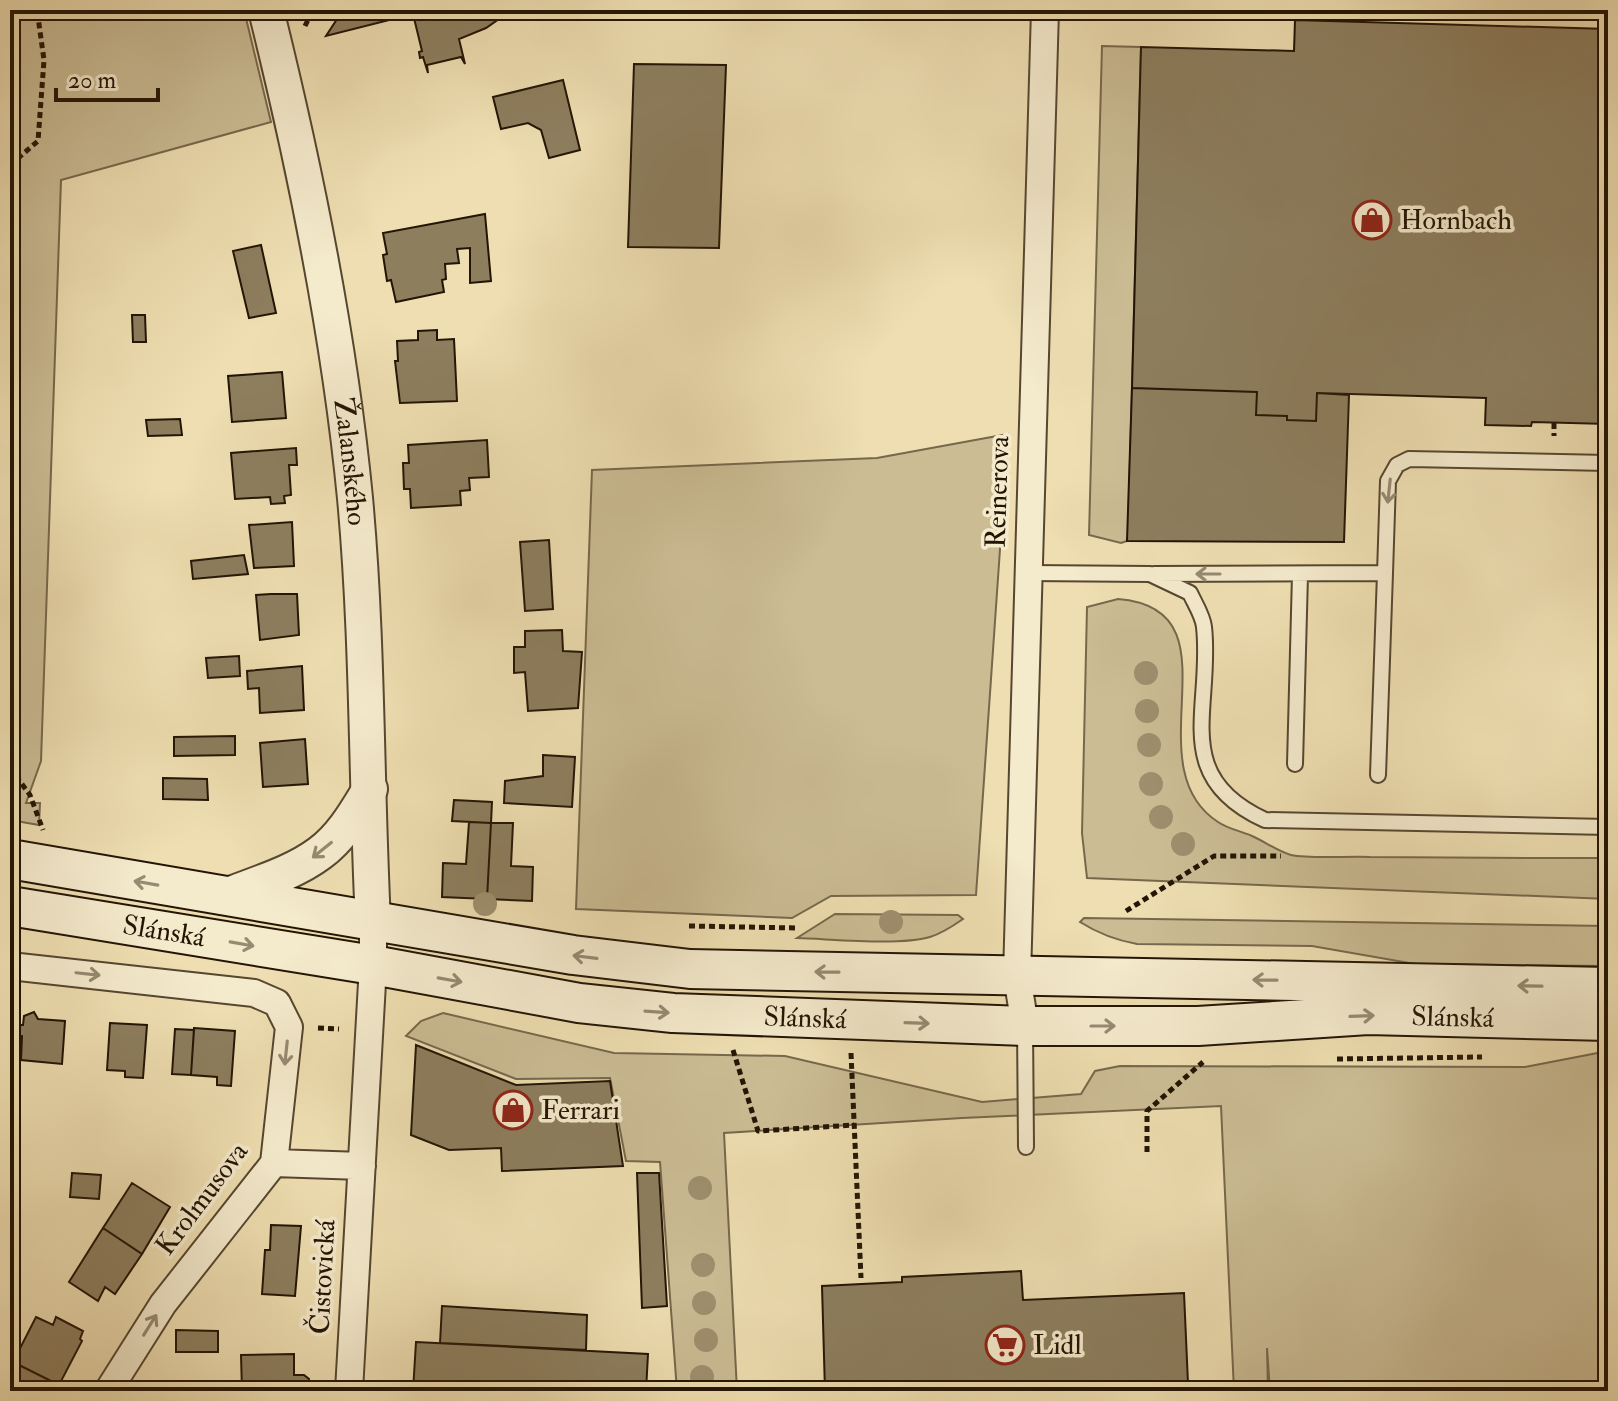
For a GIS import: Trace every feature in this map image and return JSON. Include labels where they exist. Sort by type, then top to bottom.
[{"type":"main road","name":"Slánská","points":[[10,859],[573,955],[690,969],[1608,987]]},
{"type":"main road","name":"Slánská","points":[[10,906],[626,1010],[1025,1026],[1198,1026],[1368,1015],[1608,1021]]},
{"type":"street","name":"Žalanského","points":[[266,10],[311,199],[338,358],[359,552],[373,922]]},
{"type":"street","name":"Reinerova","points":[[1025,1026],[1017,976],[1045,10]]},
{"type":"street","points":[[223,897],[272,878],[319,854],[349,822],[370,789]]},
{"type":"street","name":"Čistovická","points":[[349,1391],[373,922]]},
{"type":"street","name":"Slánská","points":[[10,966],[254,993]]},
{"type":"street","name":"Krolmusova","points":[[108,1391],[163,1304],[274,1163],[289,1027],[277,1003],[254,993]]},
{"type":"street","points":[[274,1163],[362,1166]]},
{"type":"lane","points":[[1378,775],[1388,481],[1397,465],[1409,459],[1608,463]]},
{"type":"lane","points":[[1028,573],[1385,573]]},
{"type":"lane","points":[[1150,574],[1190,593],[1204,625],[1202,746],[1210,775],[1223,794],[1245,810],[1265,820],[1282,821],[1608,827]]},
{"type":"lane","points":[[1295,764],[1300,575]]},
{"type":"lane","points":[[1025,1026],[1026,1147]]},
{"type":"path","points":[[10,165],[38,141],[44,60],[37,10]]},
{"type":"path","points":[[1554,423],[1554,436]]},
{"type":"path","points":[[10,768],[30,795],[45,833]]},
{"type":"path","points":[[1126,911],[1214,856],[1281,856]]},
{"type":"path","points":[[689,926],[796,928]]},
{"type":"path","points":[[309,1028],[339,1029]]},
{"type":"path","points":[[732,1049],[758,1131],[854,1125]]},
{"type":"path","points":[[851,1052],[861,1278]]},
{"type":"path","points":[[1337,1059],[1495,1057]]},
{"type":"path","points":[[1147,1152],[1147,1111],[1207,1058]]},
{"type":"shaded area","points":[[10,10],[244,10],[271,122],[61,180],[41,761],[26,803],[40,803],[39,825],[10,820]]},
{"type":"shaded area","points":[[1102,46],[1141,47],[1128,535],[1127,541],[1121,543],[1089,535]]},
{"type":"shaded area","points":[[1008,434],[976,895],[831,896],[792,918],[576,909],[592,470],[877,458]]},
{"type":"shaded area","points":[[1118,599],[1155,609],[1174,630],[1182,659],[1183,765],[1194,796],[1218,822],[1299,856],[1608,858],[1608,899],[1087,878],[1082,833],[1087,607]]},
{"type":"shaded area","points":[[835,914],[958,915],[963,919],[939,933],[917,940],[884,942],[797,938]]},
{"type":"shaded area","points":[[1084,918],[1608,926],[1608,966],[1415,964],[1312,946],[1137,944],[1094,930],[1080,922]]},
{"type":"shaded area","points":[[443,1013],[614,1053],[785,1056],[982,1102],[1081,1094],[1095,1071],[1120,1066],[1525,1067],[1608,1051],[1608,1391],[1270,1391],[1267,1348],[1268,1391],[1234,1391],[1221,1106],[724,1133],[737,1391],[677,1391],[660,1162],[626,1161],[610,1078],[516,1079],[406,1036],[421,1021]]},
{"type":"building","points":[[343,10],[512,10],[486,28],[459,39],[465,64],[461,57],[427,65],[428,73],[423,57],[420,58],[419,52],[422,51],[413,14],[326,36]]},
{"type":"building","name":"Hornbach","points":[[1295,20],[1608,29],[1608,424],[1532,422],[1531,426],[1485,425],[1486,398],[1317,393],[1316,421],[1287,420],[1287,416],[1256,415],[1257,392],[1132,388],[1141,47],[1294,51]]},
{"type":"building","points":[[634,64],[726,65],[719,248],[628,247]]},
{"type":"building","points":[[563,80],[580,150],[549,158],[541,130],[528,123],[501,129],[493,97]]},
{"type":"building","points":[[485,214],[491,281],[470,283],[470,248],[457,249],[459,263],[445,264],[446,279],[442,280],[444,292],[396,302],[391,280],[387,281],[383,233]]},
{"type":"building","points":[[261,245],[276,313],[249,318],[233,251]]},
{"type":"building","points":[[132,315],[145,315],[146,342],[133,342]]},
{"type":"building","points":[[437,330],[437,340],[454,339],[457,401],[400,403],[395,361],[398,361],[397,341],[418,340],[418,331]]},
{"type":"building","points":[[282,372],[286,418],[232,422],[228,376]]},
{"type":"building","points":[[1132,388],[1257,392],[1256,415],[1316,421],[1317,393],[1349,395],[1344,542],[1127,541]]},
{"type":"building","points":[[180,419],[182,435],[148,436],[146,420]]},
{"type":"building","points":[[487,440],[489,477],[469,478],[470,490],[460,491],[461,505],[411,508],[410,489],[404,489],[403,463],[409,463],[408,445]]},
{"type":"building","points":[[296,448],[297,465],[289,465],[291,495],[284,496],[285,503],[271,504],[270,497],[235,499],[231,453]]},
{"type":"building","points":[[292,522],[294,566],[254,568],[249,525]]},
{"type":"building","points":[[549,540],[553,609],[525,611],[520,542]]},
{"type":"building","points":[[244,555],[248,574],[193,579],[191,561]]},
{"type":"building","points":[[297,594],[299,635],[260,640],[256,595]]},
{"type":"building","points":[[562,630],[563,651],[582,652],[578,708],[528,711],[525,672],[514,673],[514,647],[525,647],[525,631]]},
{"type":"building","points":[[239,656],[240,676],[208,678],[206,658]]},
{"type":"building","points":[[302,666],[304,710],[260,713],[259,688],[248,689],[247,671]]},
{"type":"building","points":[[235,736],[235,755],[174,756],[174,737]]},
{"type":"building","points":[[305,739],[308,784],[263,787],[260,743]]},
{"type":"building","points":[[543,755],[575,757],[572,807],[504,803],[505,781],[543,776]]},
{"type":"building","points":[[163,778],[207,779],[208,800],[163,799]]},
{"type":"building","points":[[454,800],[492,802],[491,823],[452,821]]},
{"type":"building","points":[[469,822],[491,823],[487,899],[442,897],[443,863],[466,864]]},
{"type":"building","points":[[491,823],[513,823],[511,866],[533,867],[532,901],[487,899]]},
{"type":"building","points":[[34,1012],[38,1019],[65,1021],[62,1064],[21,1060],[22,1036],[16,1035],[16,1025],[23,1025],[24,1016]]},
{"type":"building","points":[[110,1023],[147,1025],[143,1078],[125,1077],[125,1071],[107,1070]]},
{"type":"building","points":[[194,1028],[235,1031],[231,1086],[217,1085],[217,1077],[191,1075]]},
{"type":"building","points":[[175,1029],[194,1030],[191,1075],[172,1074]]},
{"type":"building","name":"Ferrari","points":[[416,1045],[516,1085],[610,1081],[623,1166],[502,1171],[501,1148],[449,1150],[411,1135]]},
{"type":"building","points":[[72,1173],[101,1175],[99,1199],[70,1197]]},
{"type":"building","points":[[637,1173],[659,1173],[667,1306],[642,1308]]},
{"type":"building","points":[[132,1183],[170,1207],[142,1254],[103,1228]]},
{"type":"building","points":[[271,1225],[301,1226],[295,1296],[262,1294],[265,1250],[270,1250]]},
{"type":"building","points":[[103,1228],[142,1254],[115,1294],[105,1287],[98,1301],[69,1282]]},
{"type":"building","name":"Lidl","points":[[1021,1271],[1023,1300],[1184,1293],[1188,1383],[1219,1382],[1219,1391],[825,1391],[822,1286],[902,1282],[902,1277]]},
{"type":"building","points":[[442,1306],[587,1315],[586,1350],[440,1343]]},
{"type":"building","points":[[36,1317],[53,1325],[56,1317],[83,1331],[82,1341],[59,1385],[13,1362]]},
{"type":"building","points":[[176,1330],[218,1331],[218,1352],[176,1352]]},
{"type":"building","points":[[416,1342],[648,1354],[646,1391],[413,1391]]},
{"type":"building","points":[[294,1354],[294,1375],[304,1375],[309,1379],[304,1390],[242,1391],[241,1355]]},
{"type":"building","points":[[13,1362],[59,1385],[56,1391],[10,1391]]},
{"type":"place","name":"Hornbach","points":[[1372,220]]},
{"type":"place","name":"Ferrari","points":[[513,1110]]},
{"type":"place","name":"Lidl","points":[[1005,1345]]}]
